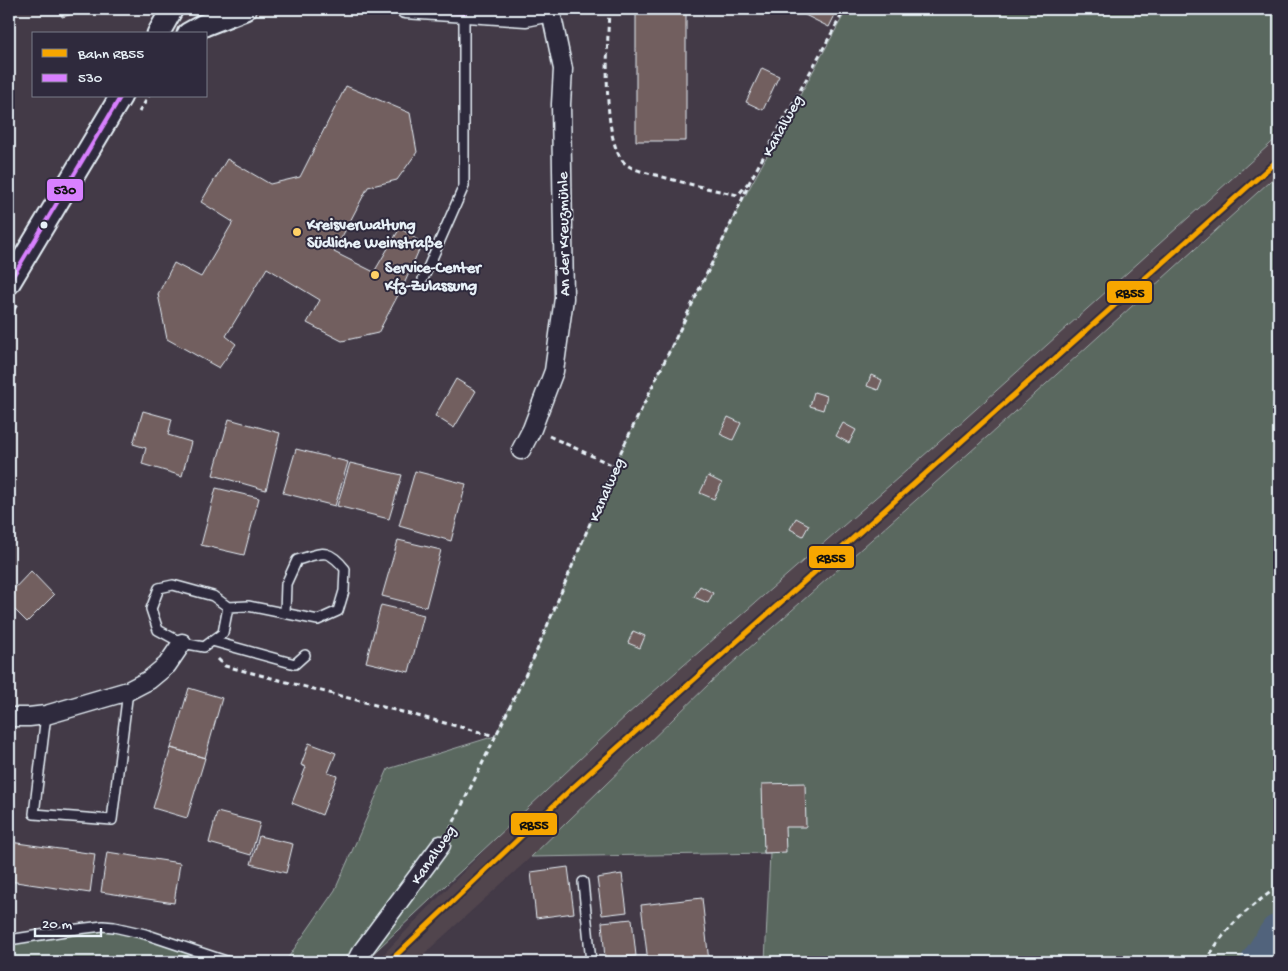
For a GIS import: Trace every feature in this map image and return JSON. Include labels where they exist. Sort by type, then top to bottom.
[{"type":"street","points":[[159,32],[172,9]]},
{"type":"street","points":[[192,32],[204,25],[245,9]]},
{"type":"street","name":"An der Kreuzmühle","points":[[405,9],[526,17],[552,10],[563,69],[560,104],[564,298],[554,371],[532,429],[521,450]]},
{"type":"street","points":[[9,283],[120,98]]},
{"type":"street","points":[[9,717],[29,717],[46,714],[128,691],[149,680],[167,666],[182,643]]},
{"type":"street","name":"Kanalweg","points":[[356,962],[441,845]]},
{"type":"lane","points":[[422,279],[464,186],[464,13]]},
{"type":"lane","points":[[285,613],[286,584],[296,560],[323,552],[336,557],[345,569],[344,591],[338,611],[318,620],[248,606],[228,607],[213,596],[173,585],[160,588],[151,609],[158,630],[182,643],[208,644],[295,664],[305,656]]},
{"type":"lane","points":[[208,644],[223,633],[228,607]]},
{"type":"lane","points":[[46,714],[34,814],[112,820],[128,691]]},
{"type":"lane","points":[[582,882],[591,962]]},
{"type":"lane","points":[[9,940],[102,926],[114,927],[144,934],[229,962]]},
{"type":"path","points":[[609,9],[607,55],[608,112],[614,146],[626,165],[682,183],[738,195],[750,181]]},
{"type":"path","name":"Kanalweg","points":[[441,845],[452,827],[535,654],[614,466],[750,181],[845,9]]},
{"type":"path","points":[[532,429],[614,466]]},
{"type":"path","points":[[208,644],[225,666],[495,736]]},
{"type":"path","points":[[1206,962],[1215,946],[1234,922],[1279,886]]},
{"type":"shaded area","points":[[1279,136],[1279,173],[1014,413],[711,682],[531,857],[415,962],[376,962],[506,828],[628,714],[946,436]]},
{"type":"green space","points":[[847,9],[1279,9],[1279,136],[946,436],[628,714],[364,962],[285,962],[335,890],[388,769],[495,736],[535,655],[614,466],[738,209]]},
{"type":"green space","points":[[1279,173],[1279,962],[765,962],[770,853],[531,857],[711,682],[1014,413]]},
{"type":"green space","points":[[103,926],[229,962],[9,962],[9,940]]},
{"type":"building","points":[[60,9],[91,9],[62,17]]},
{"type":"building","points":[[636,9],[764,9],[764,11],[686,11],[686,141],[636,141]]},
{"type":"building","points":[[798,9],[838,9],[829,27],[797,11]]},
{"type":"building","points":[[762,68],[779,76],[763,110],[746,102]]},
{"type":"building","points":[[346,86],[410,113],[417,152],[397,180],[368,187],[334,252],[374,272],[400,228],[422,243],[405,282],[378,333],[342,341],[307,323],[320,300],[267,268],[226,336],[236,344],[219,368],[167,339],[158,294],[174,263],[201,277],[233,222],[201,202],[227,159],[270,184],[300,177]]},
{"type":"building","points":[[871,375],[882,380],[878,390],[867,386]]},
{"type":"building","points":[[456,379],[476,391],[454,428],[435,416]]},
{"type":"building","points":[[814,392],[827,396],[823,410],[810,406]]},
{"type":"building","points":[[143,411],[172,419],[168,435],[191,442],[182,476],[142,464],[146,448],[133,444]]},
{"type":"building","points":[[728,417],[741,423],[733,440],[720,434]]},
{"type":"building","points":[[229,419],[280,433],[266,490],[213,475]]},
{"type":"building","points":[[843,423],[856,430],[849,443],[836,436]]},
{"type":"building","points":[[296,449],[348,462],[335,506],[283,493]]},
{"type":"building","points":[[350,463],[402,475],[389,519],[337,506]]},
{"type":"building","points":[[415,471],[466,484],[451,541],[399,526]]},
{"type":"building","points":[[708,476],[722,483],[714,499],[700,493]]},
{"type":"building","points":[[216,488],[259,498],[244,555],[201,545]]},
{"type":"building","points":[[796,518],[809,525],[803,536],[790,529]]},
{"type":"building","points":[[398,540],[441,550],[426,607],[382,596]]},
{"type":"building","points":[[31,571],[54,595],[27,622],[9,604],[9,594]]},
{"type":"building","points":[[700,586],[713,593],[708,603],[694,597]]},
{"type":"building","points":[[381,605],[424,615],[409,672],[366,662]]},
{"type":"building","points":[[633,631],[645,636],[640,648],[628,643]]},
{"type":"building","points":[[189,688],[222,698],[205,758],[171,748]]},
{"type":"building","points":[[309,743],[336,753],[328,773],[337,776],[322,815],[292,803],[306,767],[301,765]]},
{"type":"building","points":[[171,748],[205,758],[187,818],[153,808]]},
{"type":"building","points":[[805,783],[806,827],[785,827],[786,852],[764,853],[762,784]]},
{"type":"building","points":[[217,812],[260,823],[251,855],[209,843]]},
{"type":"building","points":[[259,836],[293,844],[286,873],[251,864]]},
{"type":"building","points":[[10,842],[95,854],[90,893],[9,881]]},
{"type":"building","points":[[107,852],[180,863],[174,903],[101,892]]},
{"type":"building","points":[[568,867],[574,913],[536,918],[531,872]]},
{"type":"building","points":[[622,874],[627,912],[602,915],[597,878]]},
{"type":"building","points":[[702,898],[709,962],[648,962],[641,905]]},
{"type":"building","points":[[632,919],[636,956],[605,959],[602,922]]},
{"type":"waterway","points":[[1261,962],[1279,934]]},
{"type":"rail line","name":"RB55","points":[[389,962],[570,790],[1279,159]]},
{"type":"transit line","name":"530","points":[[405,9],[464,13]]},
{"type":"transit line","name":"530","points":[[9,283],[120,98]]},
{"type":"place","name":"Kreisverwaltung Südliche Weinstraße","points":[[297,232]]},
{"type":"place","name":"Service-Center Kfz-Zulassung","points":[[375,275]]}]
